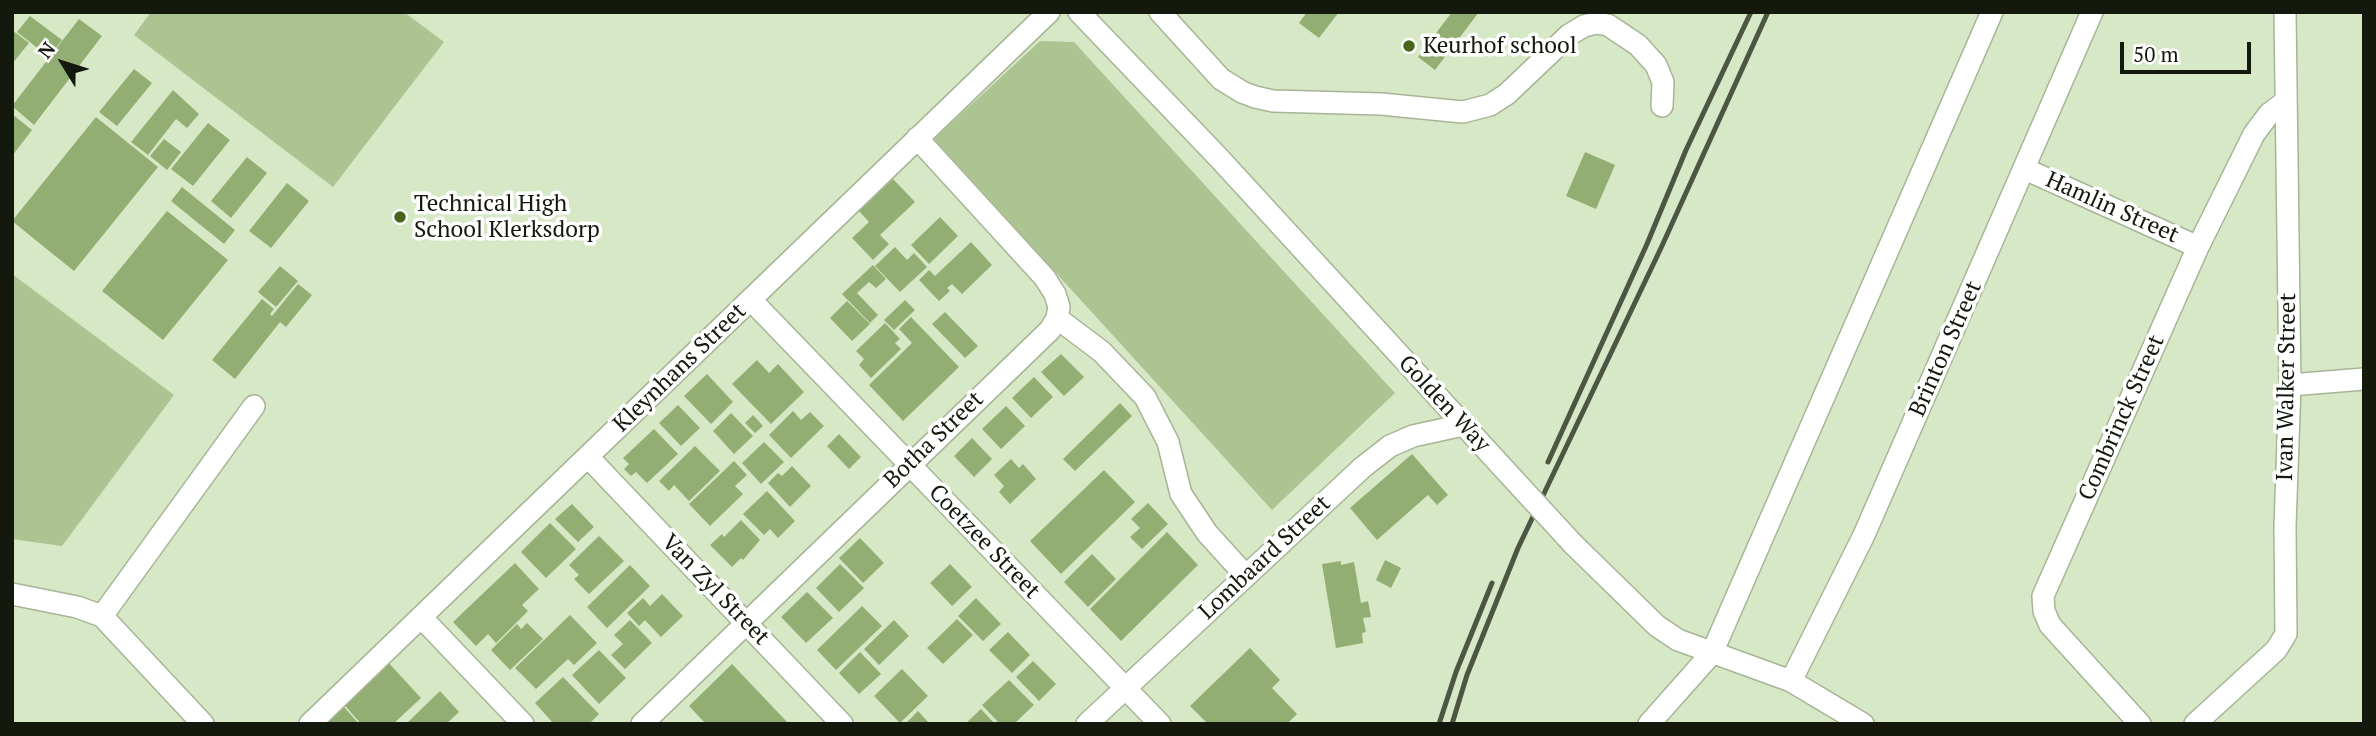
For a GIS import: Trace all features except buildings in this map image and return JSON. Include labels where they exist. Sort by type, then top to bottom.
[{"type":"street","name":"Kleynhans Street","points":[[310,724],[1049,12]]},
{"type":"street","name":"Golden Way","points":[[1079,12],[1228,169],[1573,544],[1657,626],[1678,640],[1791,681],[1863,724]]},
{"type":"street","points":[[1160,12],[1221,79],[1255,97],[1285,102],[1381,104],[1464,112],[1490,105],[1507,94],[1569,35],[1584,26],[1608,24],[1638,45],[1656,65],[1663,82],[1662,106]]},
{"type":"street","points":[[1649,724],[1713,653],[1992,12]]},
{"type":"street","name":"Brinton Street","points":[[1791,681],[1864,535],[2092,12]]},
{"type":"street","name":"Ivan Walker Street","points":[[2195,724],[2276,650],[2286,634],[2285,526],[2290,385],[2285,12]]},
{"type":"street","name":"Combrinck Street","points":[[2140,724],[2050,625],[2044,611],[2043,596],[2198,247],[2254,134],[2269,114],[2285,103]]},
{"type":"street","points":[[916,138],[1045,278],[1059,307],[1057,318],[1102,352],[1145,397],[1168,442],[1181,494],[1207,533],[1246,576]]},
{"type":"street","name":"Hamlin Street","points":[[2025,169],[2198,247]]},
{"type":"street","name":"Coetzee Street","points":[[751,300],[1160,724]]},
{"type":"street","name":"Botha Street","points":[[642,724],[1050,330],[1057,318]]},
{"type":"street","points":[[2290,385],[2364,379]]},
{"type":"street","points":[[102,616],[254,406]]},
{"type":"street","name":"Lombaard Street","points":[[1087,724],[1363,467],[1390,446],[1413,436],[1463,425]]},
{"type":"street","name":"Van Zyl Street","points":[[587,457],[842,724]]},
{"type":"street","points":[[12,594],[77,607],[102,616],[203,724]]},
{"type":"street","points":[[421,617],[523,724]]},
{"type":"green space","points":[[151,12],[404,12],[444,42],[333,187],[134,35]]},
{"type":"green space","points":[[1040,41],[1074,42],[1395,393],[1272,510],[934,139]]},
{"type":"green space","points":[[12,274],[174,395],[62,546],[12,539]]},
{"type":"railway","points":[[1548,462],[1647,244],[1686,150],[1751,12]]},
{"type":"railway","points":[[1452,724],[1467,675],[1518,548],[1661,248],[1768,12]]},
{"type":"railway","points":[[1439,724],[1456,672],[1492,583]]},
{"type":"place","name":"Keurhof school","points":[[1409,46]]},
{"type":"place","name":"Technical High School Klerksdorp","points":[[400,217]]}]
